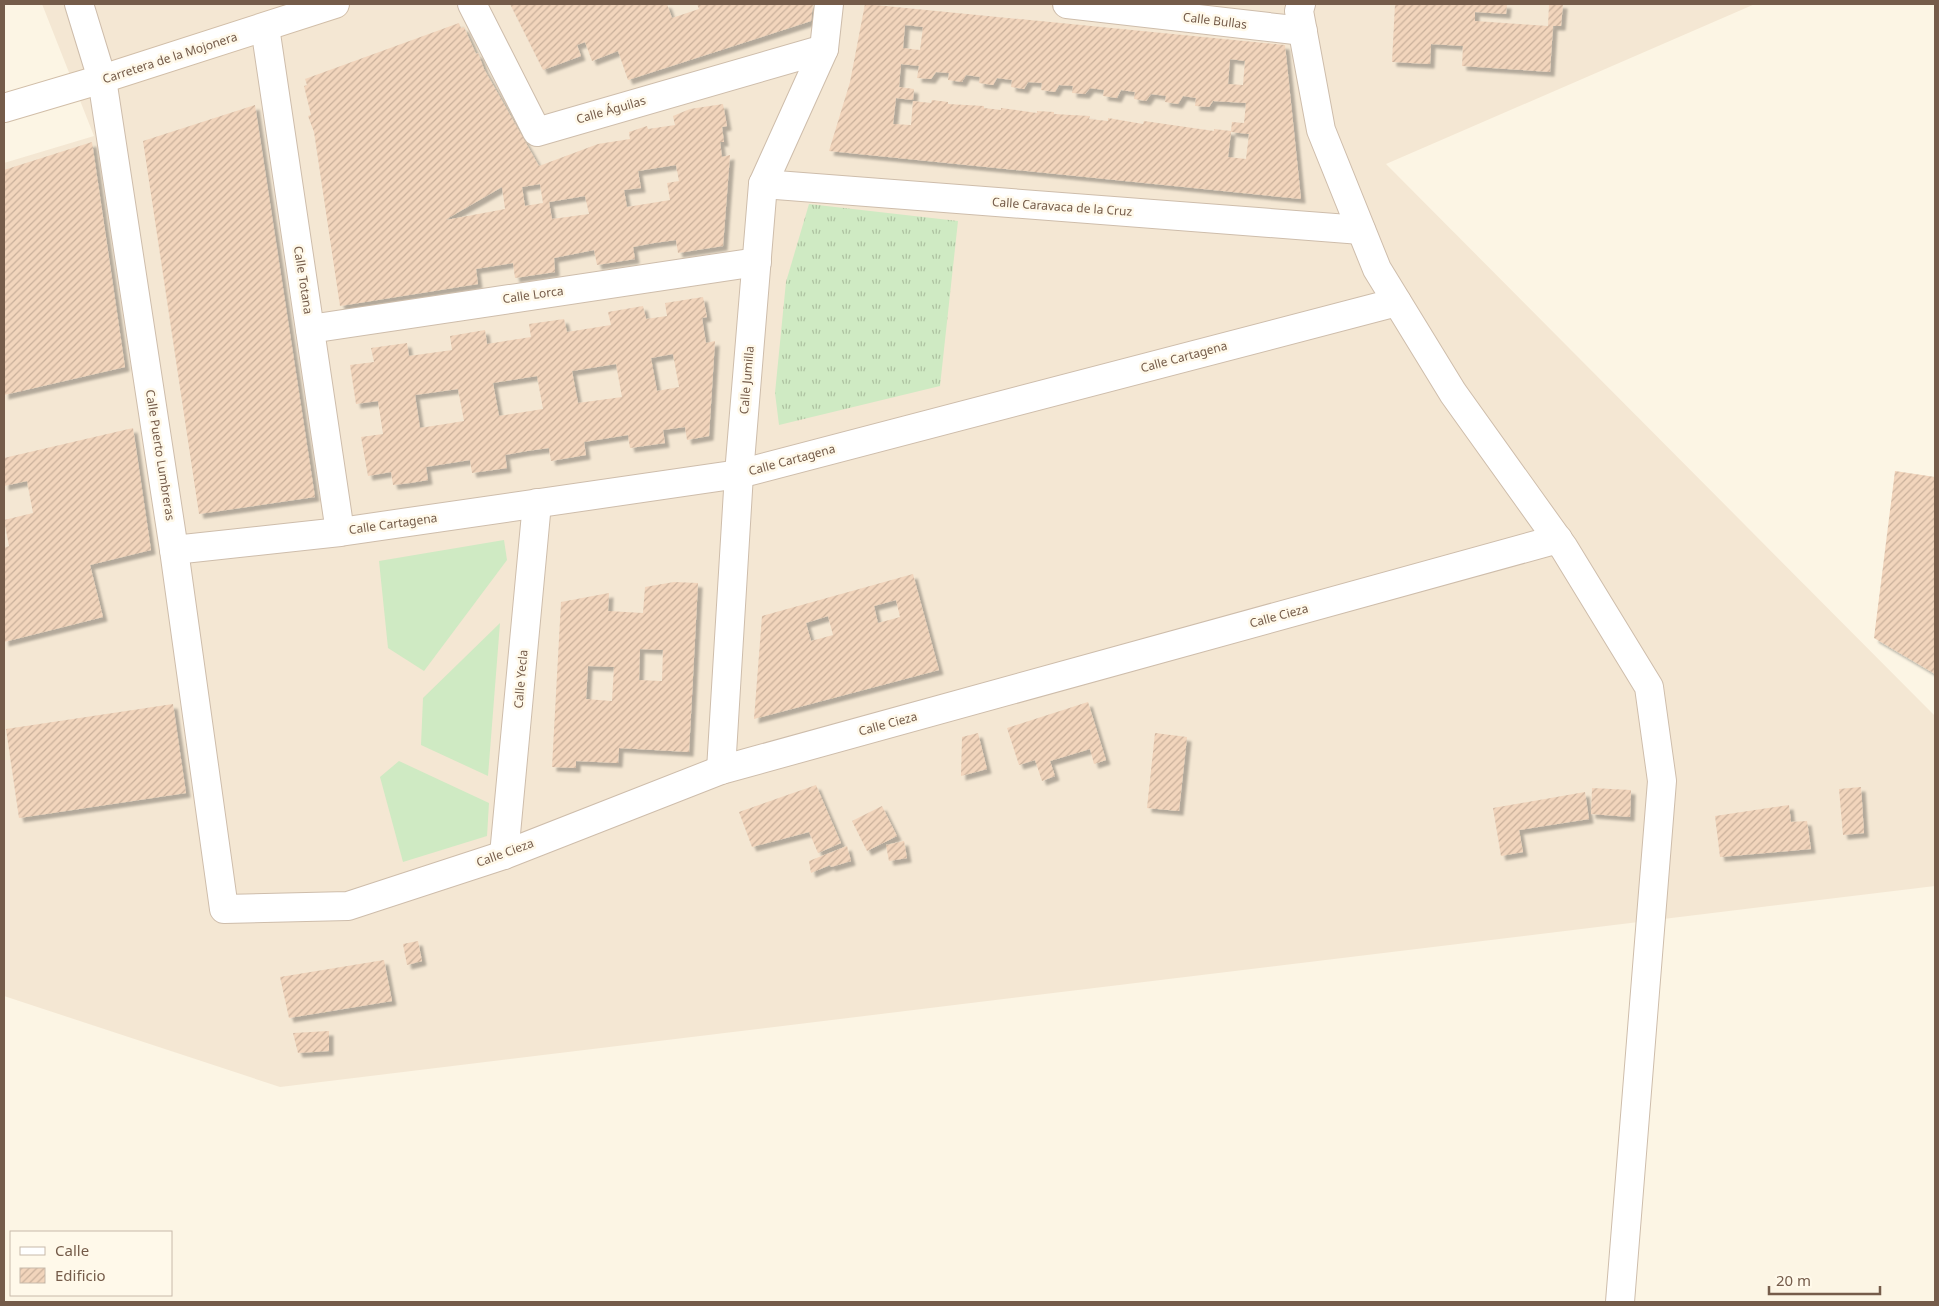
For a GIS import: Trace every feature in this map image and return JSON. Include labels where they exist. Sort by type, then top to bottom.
[{"type":"street","name":"Calle Puerto Lumbreras","points":[[79,4],[102,79],[174,550],[224,909]]},
{"type":"street","name":"Carretera de la Mojonera","points":[[4,108],[102,79],[335,4]]},
{"type":"street","name":"Calle Águilas","points":[[472,4],[537,132],[824,49]]},
{"type":"street","name":"Calle Jumilla","points":[[721,770],[739,474],[763,184],[824,49],[829,4]]},
{"type":"street","name":"Calle Bullas","points":[[1067,4],[1303,31]]},
{"type":"street","points":[[1301,4],[1299,11],[1321,130],[1377,269],[1453,393],[1558,540],[1649,687],[1662,781],[1620,1302]]},
{"type":"street","name":"Calle Totana","points":[[265,27],[340,532]]},
{"type":"street","name":"Calle Caravaca de la Cruz","points":[[763,184],[1361,230]]},
{"type":"street","name":"Calle Lorca","points":[[310,329],[757,262]]},
{"type":"street","name":"Calle Cartagena","points":[[174,550],[340,532],[739,474],[1397,302]]},
{"type":"street","name":"Calle Yecla","points":[[504,855],[537,503]]},
{"type":"street","name":"Calle Cieza","points":[[224,909],[348,906],[504,855],[721,770],[1558,540]]},
{"type":"shaded area","points":[[42,4],[1755,4],[1386,164],[1935,716],[1935,886],[280,1087],[4,996],[4,163],[94,136]]},
{"type":"green space","points":[[809,204],[958,221],[940,386],[779,425],[775,393],[786,282]]},
{"type":"green space","points":[[504,540],[507,560],[424,671],[388,648],[379,561]]},
{"type":"green space","points":[[500,623],[488,776],[421,745],[423,698]]},
{"type":"green space","points":[[399,761],[489,803],[487,836],[403,862],[380,777]]},
{"type":"building","points":[[510,4],[667,4],[672,18],[699,9],[697,4],[813,4],[811,21],[628,80],[618,51],[592,61],[585,42],[577,45],[581,56],[543,70]]},
{"type":"building","points":[[865,4],[1285,45],[1301,199],[829,151],[850,82]],"holes":[[[905,25],[923,27],[920,50],[903,48]],[[1230,59],[1245,61],[1243,85],[1228,84]],[[901,64],[919,66],[917,78],[931,79],[936,72],[949,73],[948,80],[962,82],[966,75],[980,77],[979,83],[993,85],[997,78],[1012,80],[1011,87],[1024,89],[1028,82],[1042,83],[1041,90],[1055,92],[1059,85],[1073,86],[1072,93],[1085,94],[1090,88],[1104,90],[1103,96],[1117,98],[1121,90],[1135,92],[1134,99],[1146,101],[1151,94],[1166,96],[1165,102],[1178,104],[1183,96],[1196,98],[1195,106],[1209,107],[1213,101],[1246,103],[1244,123],[1232,122],[1231,131],[1214,129],[1214,131],[1144,121],[1143,124],[1108,118],[1108,121],[1089,119],[1090,116],[1054,114],[1054,112],[1037,111],[1037,113],[1001,108],[1001,110],[984,108],[984,106],[948,104],[948,102],[932,100],[931,103],[913,101],[911,125],[893,124],[896,98],[913,100],[914,89],[899,87]],[[1231,132],[1249,134],[1246,159],[1228,157]]]},
{"type":"building","points":[[1395,4],[1507,4],[1506,14],[1475,12],[1475,21],[1548,26],[1549,4],[1563,4],[1561,26],[1553,26],[1550,72],[1462,66],[1463,46],[1431,44],[1430,64],[1392,62]]},
{"type":"building","points":[[459,23],[461,28],[464,27],[484,69],[539,166],[598,144],[630,139],[629,132],[647,126],[648,129],[675,125],[673,116],[690,109],[723,104],[727,126],[722,127],[724,142],[720,142],[722,157],[730,155],[723,246],[678,253],[676,240],[654,243],[633,247],[635,259],[597,265],[594,250],[554,258],[555,272],[515,278],[513,263],[476,269],[478,284],[340,306],[314,132],[308,116],[311,115],[304,86],[307,85],[305,79]],"holes":[[[676,165],[679,181],[667,183],[670,200],[627,207],[624,190],[641,188],[638,171]],[[540,184],[543,203],[525,206],[522,187]],[[502,187],[505,209],[446,220]],[[585,196],[589,214],[552,219],[549,202]]]},
{"type":"building","points":[[255,105],[315,497],[199,514],[143,141]]},
{"type":"building","points":[[92,142],[125,367],[4,395],[4,170]]},
{"type":"building","points":[[703,297],[707,317],[702,318],[706,343],[715,341],[709,436],[687,440],[685,427],[663,430],[665,443],[630,448],[628,435],[584,442],[586,455],[551,461],[549,448],[527,451],[505,455],[507,468],[472,473],[470,460],[426,467],[428,480],[393,485],[391,472],[368,476],[361,437],[383,434],[378,401],[356,404],[350,365],[374,362],[371,348],[407,343],[409,356],[452,350],[450,336],[485,330],[487,344],[531,337],[529,324],[564,319],[567,332],[611,325],[608,312],[643,306],[646,319],[667,316],[665,303]],"holes":[[[673,354],[679,387],[657,391],[651,358]],[[616,364],[622,397],[578,403],[572,371]],[[537,376],[543,409],[499,416],[493,383]],[[458,389],[464,421],[420,428],[415,395]]]},
{"type":"building","points":[[133,428],[151,550],[90,565],[103,617],[4,642],[4,548],[9,546],[4,520],[33,513],[27,481],[4,486],[4,458]]},
{"type":"building","points":[[1895,471],[1935,477],[1935,674],[1874,638]]},
{"type":"building","points":[[913,574],[939,670],[754,719],[762,616]],"holes":[[[896,600],[900,617],[878,623],[874,606]],[[828,616],[833,635],[811,641],[806,623]]]},
{"type":"building","points":[[674,582],[698,583],[689,752],[619,748],[618,763],[576,761],[576,768],[552,767],[561,602],[609,593],[608,611],[643,613],[645,587]],"holes":[[[640,649],[663,650],[662,681],[639,680]],[[588,666],[614,667],[612,701],[586,699]]]},
{"type":"building","points":[[1088,702],[1106,760],[1094,764],[1090,749],[1050,761],[1055,776],[1042,781],[1035,760],[1019,765],[1007,728]]},
{"type":"building","points":[[173,704],[186,793],[19,818],[6,729]]},
{"type":"building","points":[[978,733],[987,769],[961,776],[962,737]]},
{"type":"building","points":[[1155,733],[1187,737],[1179,811],[1147,808]]},
{"type":"building","points":[[816,785],[841,843],[818,853],[809,832],[752,847],[739,812]]},
{"type":"building","points":[[1861,787],[1864,833],[1843,835],[1839,789]]},
{"type":"building","points":[[1592,788],[1631,790],[1630,817],[1591,814]]},
{"type":"building","points":[[1585,792],[1589,819],[1519,830],[1523,852],[1501,856],[1493,808]]},
{"type":"building","points":[[1789,805],[1791,822],[1807,821],[1811,849],[1720,857],[1715,816]]},
{"type":"building","points":[[882,806],[897,836],[867,851],[852,821]]},
{"type":"building","points":[[904,841],[907,858],[889,861],[886,845]]},
{"type":"building","points":[[847,846],[851,861],[831,867],[830,865],[811,873],[809,861]]},
{"type":"building","points":[[418,941],[422,961],[407,965],[403,944]]},
{"type":"building","points":[[384,960],[392,1001],[289,1018],[280,977]]},
{"type":"building","points":[[329,1031],[329,1051],[298,1053],[293,1033]]}]
